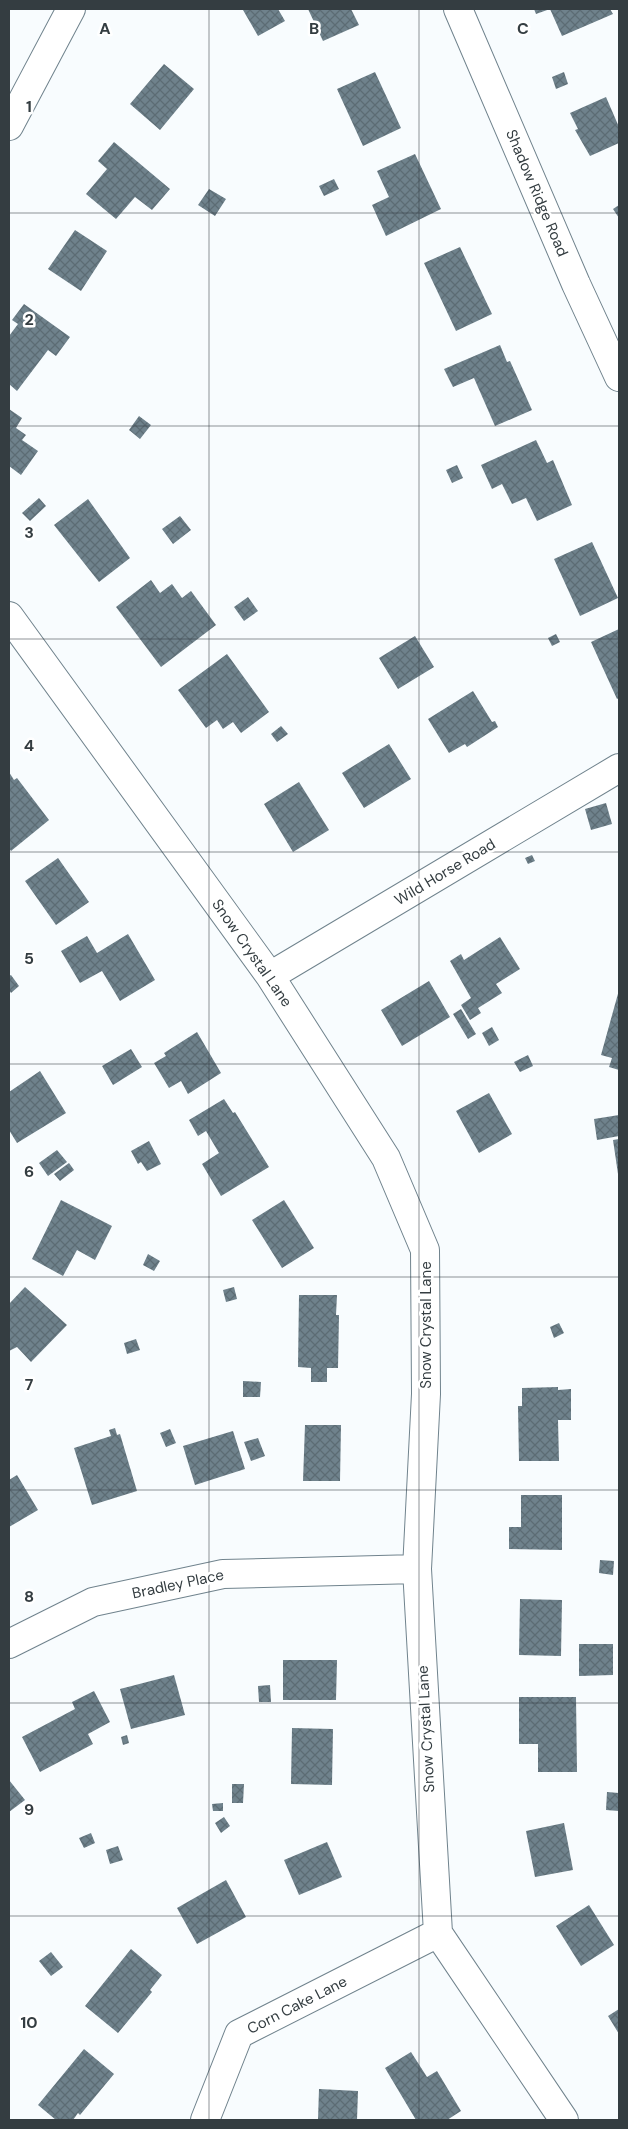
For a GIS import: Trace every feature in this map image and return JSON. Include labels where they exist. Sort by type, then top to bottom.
[{"type":"street","points":[[9,126],[71,9]]},
{"type":"street","name":"Shadow Ridge Road","points":[[458,9],[576,284],[619,377]]},
{"type":"street","name":"Snow Crystal Lane","points":[[9,616],[270,976],[386,1158],[425,1250],[426,1394],[417,1569],[438,1933]]},
{"type":"street","name":"Wild Horse Road","points":[[270,976],[619,768]]},
{"type":"street","name":"Bradley Place","points":[[9,1644],[93,1602],[223,1574],[417,1569]]},
{"type":"street","points":[[438,1933],[564,2120]]},
{"type":"street","name":"Corn Cake Lane","points":[[205,2120],[239,2034],[438,1933]]},
{"type":"building","points":[[278,9],[285,21],[258,36],[243,10]]},
{"type":"building","points":[[308,9],[351,9],[359,25],[323,41]]},
{"type":"building","points":[[534,9],[550,9],[536,14]]},
{"type":"building","points":[[550,9],[610,9],[613,14],[562,36]]},
{"type":"building","points":[[164,64],[194,89],[160,130],[130,104]]},
{"type":"building","points":[[375,72],[401,128],[363,146],[337,89]]},
{"type":"building","points":[[564,72],[568,84],[556,89],[552,77]]},
{"type":"building","points":[[606,97],[619,127],[619,143],[590,156],[575,130],[578,129],[570,113]]},
{"type":"building","points":[[114,142],[170,189],[152,210],[135,197],[116,219],[86,194],[107,169],[98,161]]},
{"type":"building","points":[[415,154],[441,209],[386,236],[372,205],[389,197],[377,171]]},
{"type":"building","points":[[334,179],[339,189],[324,196],[319,186]]},
{"type":"building","points":[[209,189],[226,199],[215,216],[198,205]]},
{"type":"building","points":[[619,205],[619,218],[613,209]]},
{"type":"building","points":[[75,230],[107,251],[81,291],[48,269]]},
{"type":"building","points":[[460,247],[492,314],[456,331],[424,263]]},
{"type":"building","points":[[24,304],[70,337],[56,356],[48,350],[17,391],[9,384],[9,336],[18,324],[12,320]]},
{"type":"building","points":[[500,345],[507,362],[510,361],[532,410],[495,426],[474,378],[453,387],[444,369]]},
{"type":"building","points":[[9,409],[22,418],[16,428],[26,435],[22,440],[38,451],[21,475],[9,466]]},
{"type":"building","points":[[139,416],[151,425],[140,439],[129,430]]},
{"type":"building","points":[[536,440],[547,463],[553,460],[572,505],[537,521],[526,498],[512,504],[502,484],[492,489],[481,465]]},
{"type":"building","points":[[457,465],[463,478],[452,483],[446,470]]},
{"type":"building","points":[[39,498],[46,506],[30,521],[22,513]]},
{"type":"building","points":[[88,499],[130,558],[99,582],[54,525]]},
{"type":"building","points":[[180,516],[191,530],[173,544],[162,529]]},
{"type":"building","points":[[592,542],[618,598],[580,616],[554,559]]},
{"type":"building","points":[[151,580],[160,593],[172,584],[182,598],[191,591],[216,625],[161,667],[116,607]]},
{"type":"building","points":[[248,597],[258,611],[244,621],[234,607]]},
{"type":"building","points":[[619,629],[619,698],[617,699],[591,642]]},
{"type":"building","points":[[556,634],[560,642],[552,646],[548,638]]},
{"type":"building","points":[[415,636],[434,667],[398,689],[379,658]]},
{"type":"building","points":[[227,654],[269,712],[241,733],[233,722],[223,729],[217,720],[206,728],[178,690]]},
{"type":"building","points":[[473,691],[492,722],[495,721],[498,727],[467,747],[465,744],[449,753],[428,719]]},
{"type":"building","points":[[281,726],[288,734],[277,742],[271,734]]},
{"type":"building","points":[[389,744],[411,779],[364,808],[342,773]]},
{"type":"building","points":[[9,772],[14,780],[17,778],[49,820],[11,851],[9,848]]},
{"type":"building","points":[[299,782],[329,830],[293,852],[264,804]]},
{"type":"building","points":[[606,803],[612,824],[591,830],[585,809]]},
{"type":"building","points":[[532,855],[535,861],[528,864],[525,858]]},
{"type":"building","points":[[58,858],[89,902],[56,925],[25,881]]},
{"type":"building","points":[[128,934],[155,980],[120,1001],[102,971],[80,983],[61,951],[87,936],[97,953]]},
{"type":"building","points":[[500,937],[520,969],[496,984],[502,993],[478,1008],[481,1013],[470,1020],[461,1005],[471,998],[450,961],[461,954],[464,960]]},
{"type":"building","points":[[11,975],[19,986],[11,993],[9,990],[9,976]]},
{"type":"building","points":[[429,981],[450,1017],[402,1046],[381,1010]]},
{"type":"building","points":[[619,990],[619,1070],[609,1067],[612,1058],[601,1055]]},
{"type":"building","points":[[461,1009],[476,1034],[468,1039],[453,1014]]},
{"type":"building","points":[[492,1027],[499,1040],[489,1046],[482,1033]]},
{"type":"building","points":[[197,1032],[221,1073],[188,1094],[181,1081],[169,1088],[154,1063],[166,1056],[164,1053]]},
{"type":"building","points":[[131,1049],[142,1067],[113,1085],[102,1066]]},
{"type":"building","points":[[528,1055],[533,1066],[520,1072],[514,1062]]},
{"type":"building","points":[[40,1071],[66,1113],[17,1143],[9,1130],[9,1092]]},
{"type":"building","points":[[489,1093],[512,1134],[479,1153],[456,1111]]},
{"type":"building","points":[[224,1099],[233,1113],[235,1112],[269,1167],[221,1196],[202,1164],[219,1153],[206,1131],[198,1136],[189,1120]]},
{"type":"building","points":[[619,1115],[619,1136],[597,1140],[594,1119]]},
{"type":"building","points":[[619,1139],[619,1174],[618,1174],[613,1140]]},
{"type":"building","points":[[149,1141],[161,1164],[147,1171],[141,1162],[138,1164],[131,1151]]},
{"type":"building","points":[[57,1150],[67,1162],[48,1176],[39,1163]]},
{"type":"building","points":[[69,1163],[74,1170],[60,1181],[54,1174]]},
{"type":"building","points":[[61,1200],[112,1226],[95,1260],[77,1250],[63,1276],[32,1259]]},
{"type":"building","points":[[284,1200],[314,1248],[282,1268],[252,1220]]},
{"type":"building","points":[[148,1254],[160,1261],[154,1271],[143,1265]]},
{"type":"building","points":[[25,1287],[67,1325],[31,1362],[17,1347],[9,1351],[9,1304]]},
{"type":"building","points":[[234,1287],[237,1299],[226,1302],[223,1290]]},
{"type":"building","points":[[299,1295],[337,1295],[336,1315],[339,1315],[338,1368],[327,1368],[327,1382],[311,1382],[311,1368],[298,1367]]},
{"type":"building","points":[[559,1323],[564,1333],[554,1338],[550,1327]]},
{"type":"building","points":[[136,1339],[140,1350],[127,1354],[124,1343]]},
{"type":"building","points":[[243,1381],[261,1382],[260,1397],[243,1397]]},
{"type":"building","points":[[558,1387],[558,1390],[571,1389],[571,1420],[558,1420],[559,1461],[519,1461],[518,1406],[522,1406],[522,1388]]},
{"type":"building","points":[[305,1425],[341,1425],[340,1481],[303,1481]]},
{"type":"building","points":[[115,1428],[117,1435],[120,1434],[137,1491],[92,1505],[74,1448],[111,1436],[109,1430]]},
{"type":"building","points":[[170,1429],[176,1443],[166,1447],[160,1433]]},
{"type":"building","points":[[233,1431],[245,1469],[195,1485],[183,1446]]},
{"type":"building","points":[[258,1438],[265,1456],[251,1461],[244,1442]]},
{"type":"building","points":[[17,1475],[38,1510],[9,1527],[9,1480]]},
{"type":"building","points":[[521,1495],[562,1495],[562,1550],[509,1549],[509,1527],[521,1527]]},
{"type":"building","points":[[600,1560],[614,1561],[613,1575],[599,1573]]},
{"type":"building","points":[[520,1599],[562,1600],[561,1656],[519,1655]]},
{"type":"building","points":[[579,1644],[613,1644],[613,1675],[579,1676]]},
{"type":"building","points":[[283,1660],[337,1660],[336,1700],[283,1700]]},
{"type":"building","points":[[174,1675],[185,1715],[131,1729],[120,1689]]},
{"type":"building","points":[[270,1685],[271,1702],[259,1702],[258,1686]]},
{"type":"building","points":[[94,1691],[110,1722],[88,1734],[93,1744],[40,1772],[22,1737],[75,1709],[72,1702]]},
{"type":"building","points":[[519,1697],[576,1697],[577,1772],[538,1772],[538,1744],[519,1744]]},
{"type":"building","points":[[292,1728],[333,1729],[332,1785],[291,1784]]},
{"type":"building","points":[[127,1735],[129,1743],[123,1745],[121,1737]]},
{"type":"building","points":[[9,1780],[25,1800],[9,1812]]},
{"type":"building","points":[[232,1784],[244,1784],[243,1803],[232,1803]]},
{"type":"building","points":[[607,1792],[619,1793],[619,1811],[606,1810]]},
{"type":"building","points":[[223,1803],[223,1811],[213,1811],[212,1804]]},
{"type":"building","points":[[224,1817],[230,1826],[221,1833],[215,1823]]},
{"type":"building","points":[[564,1823],[573,1870],[535,1877],[526,1831]]},
{"type":"building","points":[[91,1833],[95,1843],[84,1848],[79,1838]]},
{"type":"building","points":[[327,1842],[342,1877],[299,1895],[284,1860]]},
{"type":"building","points":[[118,1846],[123,1860],[110,1864],[106,1850]]},
{"type":"building","points":[[226,1880],[246,1917],[197,1944],[177,1908]]},
{"type":"building","points":[[589,1905],[614,1945],[581,1966],[556,1926]]},
{"type":"building","points":[[131,1949],[162,1975],[150,1990],[152,1992],[118,2033],[85,2006]]},
{"type":"building","points":[[51,1952],[63,1967],[51,1976],[39,1961]]},
{"type":"building","points":[[619,2009],[619,2034],[608,2016]]},
{"type":"building","points":[[84,2049],[114,2074],[80,2115],[78,2113],[73,2120],[56,2120],[38,2105]]},
{"type":"building","points":[[411,2052],[427,2077],[437,2071],[461,2111],[447,2120],[416,2120],[385,2068]]},
{"type":"building","points":[[319,2089],[358,2091],[357,2120],[318,2120]]}]
